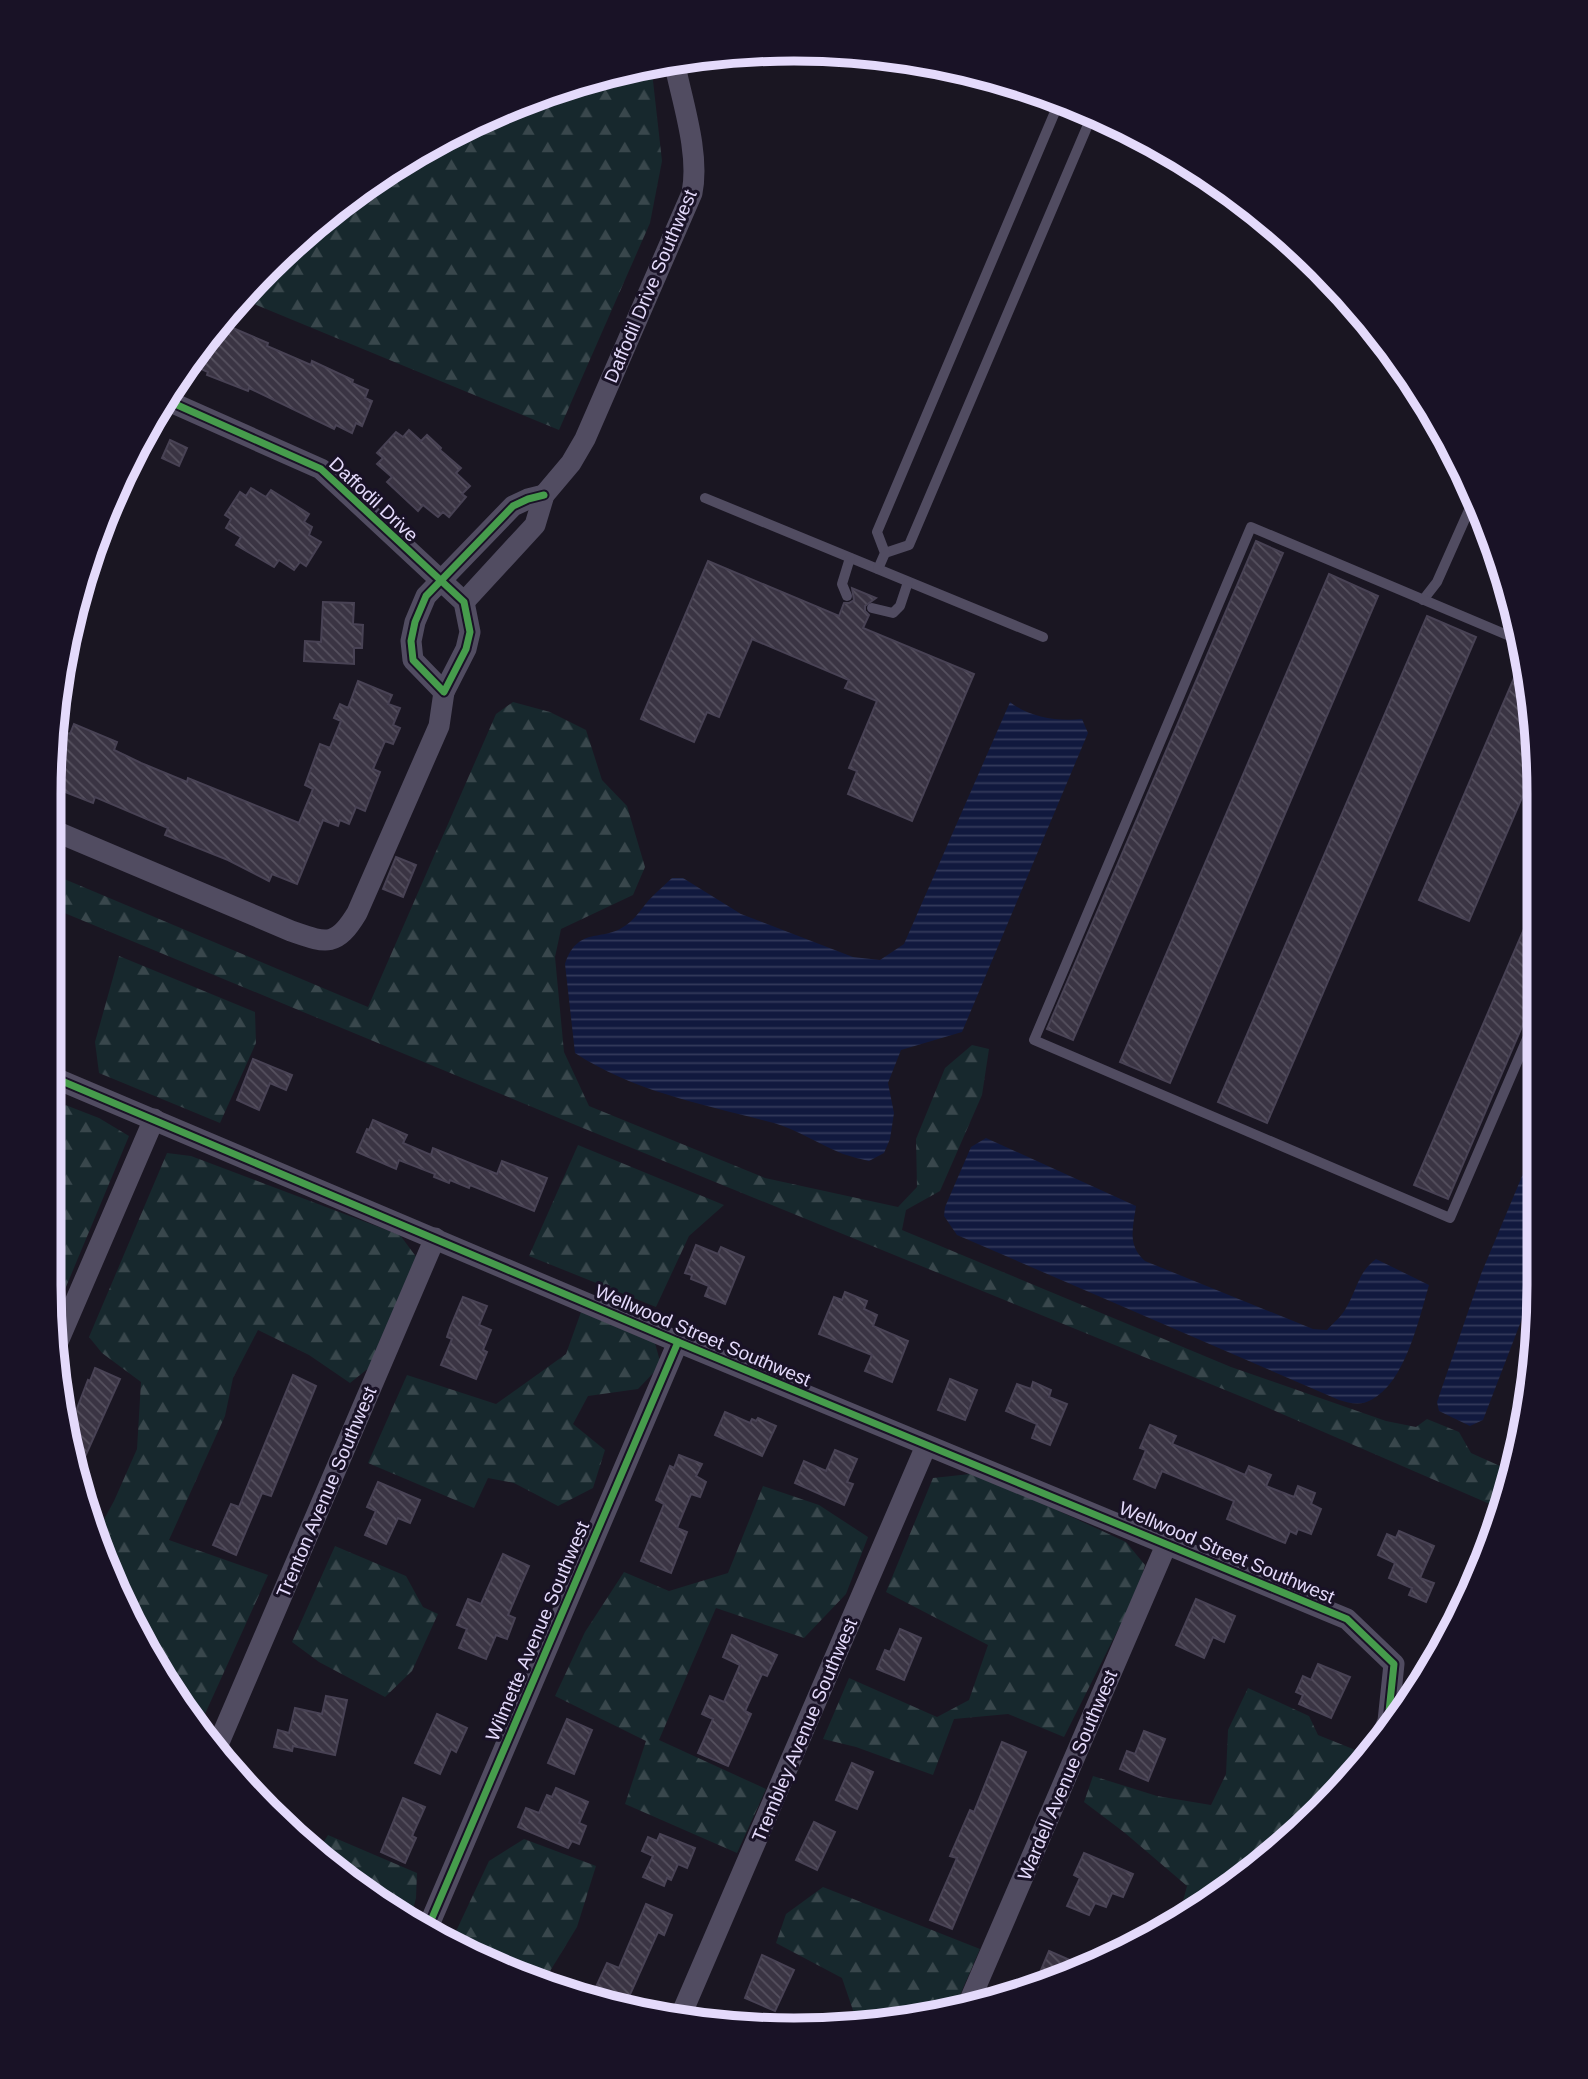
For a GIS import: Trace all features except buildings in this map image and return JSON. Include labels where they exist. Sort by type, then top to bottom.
[{"type":"street","name":"Daffodil Drive Southwest","points":[[464,603],[535,525],[544,495],[571,463],[585,439],[692,193],[695,179],[693,157],[676,71]]},
{"type":"street","name":"Daffodil Drive","points":[[174,404],[321,469],[464,603]]},
{"type":"street","name":"Daffodil Drive Southwest","points":[[439,581],[484,539],[513,506],[544,495]]},
{"type":"street","points":[[439,581],[426,596],[415,622],[411,641],[413,660],[444,692]]},
{"type":"street","points":[[61,834],[291,931],[316,939],[334,939],[346,931],[357,913],[439,726],[444,692],[467,649],[470,632],[464,603]]},
{"type":"street","name":"Wellwood Street Southwest","points":[[61,1081],[926,1446],[1347,1619],[1394,1664],[1389,1712]]},
{"type":"street","points":[[63,1330],[154,1119]]},
{"type":"street","name":"Trenton Avenue Southwest","points":[[220,1740],[435,1238]]},
{"type":"street","name":"Wilmette Avenue Southwest","points":[[431,1921],[678,1342]]},
{"type":"street","name":"Trembley Avenue Southwest","points":[[684,2009],[926,1446]]},
{"type":"street","name":"Wardell Avenue Southwest","points":[[972,1996],[1167,1543]]},
{"type":"lane","points":[[878,569],[885,553],[877,532],[1056,110]]},
{"type":"lane","points":[[885,553],[909,545],[1088,124]]},
{"type":"lane","points":[[705,498],[1043,637]]},
{"type":"lane","points":[[1423,600],[1437,582],[1469,510]]},
{"type":"lane","points":[[1509,636],[1251,527],[1034,1040],[1450,1218],[1527,1039]]},
{"type":"lane","points":[[847,596],[842,584],[850,558]]},
{"type":"lane","points":[[872,608],[893,613],[900,606],[908,582]]},
{"type":"green space","points":[[652,75],[662,161],[650,223],[559,430],[251,303],[311,243],[387,185],[428,159],[514,117],[558,100]]},
{"type":"green space","points":[[513,702],[550,712],[586,730],[602,780],[627,806],[645,867],[633,895],[561,929],[555,957],[564,1052],[589,1106],[765,1178],[898,1207],[917,1187],[916,1139],[945,1068],[972,1045],[989,1049],[982,1095],[940,1191],[906,1210],[902,1230],[1231,1367],[1386,1421],[1416,1427],[1427,1419],[1459,1432],[1471,1453],[1504,1468],[1493,1505],[1257,1403],[61,912],[61,878],[368,1007],[496,714]]},
{"type":"green space","points":[[119,956],[255,1012],[256,1043],[220,1123],[99,1073],[95,1042]]},
{"type":"green space","points":[[61,1103],[99,1118],[129,1136],[62,1298]]},
{"type":"green space","points":[[578,1145],[724,1205],[689,1236],[656,1307],[529,1256]]},
{"type":"green space","points":[[167,1153],[191,1156],[400,1235],[417,1258],[375,1363],[350,1383],[309,1355],[258,1330],[233,1378],[225,1416],[169,1540],[268,1575],[203,1718],[159,1651],[137,1609],[101,1524],[137,1449],[141,1382],[102,1353],[89,1337]]},
{"type":"green space","points":[[581,1312],[655,1343],[661,1365],[638,1389],[588,1396],[573,1424],[605,1450],[593,1488],[558,1506],[514,1483],[488,1478],[474,1508],[368,1463],[407,1375],[496,1404],[566,1354]]},
{"type":"green space","points":[[970,1474],[1020,1493],[1126,1542],[1145,1565],[1138,1590],[1064,1737],[1008,1714],[954,1719],[933,1775],[856,1747],[823,1739],[849,1678],[937,1717],[969,1700],[988,1645],[886,1592],[933,1478]]},
{"type":"green space","points":[[763,1486],[819,1505],[868,1537],[846,1594],[804,1638],[716,1608],[659,1740],[766,1789],[737,1853],[625,1804],[646,1741],[555,1696],[585,1632],[624,1572],[669,1591],[728,1573]]},
{"type":"green space","points":[[335,1546],[406,1576],[423,1607],[438,1614],[412,1671],[385,1697],[319,1662],[292,1642]]},
{"type":"green space","points":[[1248,1688],[1309,1716],[1318,1735],[1358,1751],[1312,1803],[1277,1836],[1240,1866],[1182,1906],[1187,1886],[1084,1802],[1093,1776],[1157,1796],[1211,1805],[1226,1774],[1228,1730]]},
{"type":"green space","points":[[328,1835],[417,1873],[413,1910],[348,1866],[322,1845]]},
{"type":"green space","points":[[524,1839],[596,1866],[577,1927],[548,1975],[455,1934],[489,1861]]},
{"type":"green space","points":[[823,1887],[980,1949],[958,1999],[855,2015],[842,1978],[776,1943],[786,1914]]},
{"type":"water","points":[[1010,702],[1025,711],[1044,717],[1082,719],[1088,733],[962,1032],[901,1050],[888,1083],[894,1113],[890,1139],[884,1153],[869,1161],[843,1154],[783,1126],[646,1088],[575,1053],[565,964],[571,951],[577,943],[585,939],[620,929],[630,922],[672,878],[683,878],[741,914],[853,957],[880,960],[904,944]]},
{"type":"water","points":[[986,1138],[1136,1206],[1133,1242],[1145,1261],[1313,1329],[1327,1330],[1340,1317],[1361,1275],[1376,1259],[1429,1285],[1402,1365],[1383,1392],[1371,1400],[1351,1403],[1339,1400],[957,1235],[944,1216],[945,1207],[971,1147]]},
{"type":"water","points":[[1527,1164],[1526,1308],[1483,1420],[1470,1426],[1439,1411],[1437,1402],[1481,1274]]},
{"type":"cycle path","points":[[174,404],[321,469],[441,581]]},
{"type":"cycle path","points":[[441,581],[513,506],[544,495]]},
{"type":"cycle path","points":[[441,581],[464,602],[470,632],[466,649],[444,692],[413,660],[411,641],[415,622],[426,596],[441,581]]},
{"type":"cycle path","points":[[61,1081],[678,1342],[1347,1619],[1394,1664],[1389,1712]]},
{"type":"cycle path","points":[[431,1921],[678,1342]]}]
